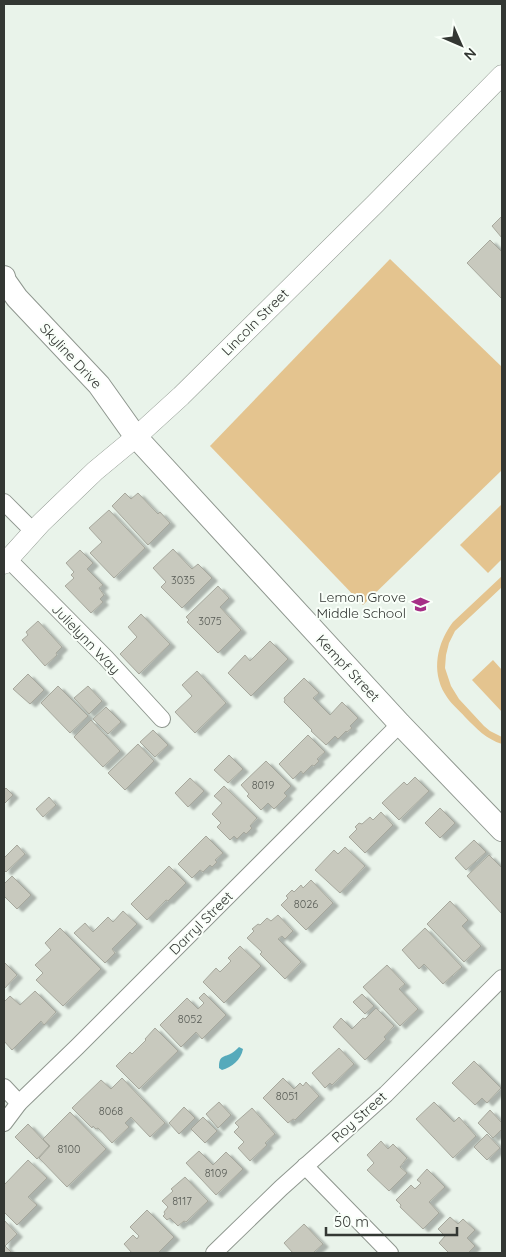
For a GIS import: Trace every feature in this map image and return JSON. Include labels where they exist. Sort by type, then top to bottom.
[{"type":"main road","name":"Skyline Drive","points":[[4,277],[16,298],[99,385],[136,437]]},
{"type":"main road","name":"Kempf Street","points":[[136,437],[400,724],[502,830]]},
{"type":"street","name":"Lincoln Street","points":[[6,562],[33,532],[95,471],[181,396],[502,75]]},
{"type":"street","points":[[4,502],[33,532]]},
{"type":"street","name":"Julielynn Way","points":[[6,562],[106,658],[162,719]]},
{"type":"street","name":"Darryl Street","points":[[4,1123],[19,1103],[400,724]]},
{"type":"street","name":"Roy Street","points":[[214,1253],[304,1166],[386,1094],[502,978]]},
{"type":"street","points":[[4,1087],[19,1103]]},
{"type":"street","points":[[304,1166],[390,1253]]},
{"type":"shaded area","points":[[390,259],[502,367],[502,470],[363,605],[210,446]]},
{"type":"shaded area","points":[[502,504],[502,559],[488,573],[460,545]]},
{"type":"shaded area","points":[[502,576],[502,587],[455,631],[449,643],[445,668],[451,686],[459,699],[484,726],[502,737],[502,744],[482,733],[449,700],[441,685],[437,667],[440,648],[447,630],[453,622]]},
{"type":"shaded area","points":[[493,660],[502,670],[502,712],[472,680]]},
{"type":"water","points":[[239,1047],[243,1049],[235,1062],[222,1070],[219,1068],[221,1058]]},
{"type":"building","points":[[502,216],[502,238],[492,226]]},
{"type":"building","points":[[490,240],[502,252],[502,299],[467,263]]},
{"type":"building","points":[[125,493],[131,499],[138,493],[158,514],[160,512],[170,523],[148,545],[112,506]]},
{"type":"building","points":[[109,510],[145,548],[114,578],[90,553],[102,542],[89,528]]},
{"type":"building","points":[[173,549],[192,569],[198,564],[212,578],[182,608],[161,587],[166,582],[153,568]]},
{"type":"building","points":[[80,550],[93,563],[87,569],[103,585],[99,588],[104,595],[100,599],[103,602],[91,613],[65,586],[74,578],[71,575],[74,572],[66,563]]},
{"type":"building","points":[[218,586],[229,598],[220,607],[241,630],[218,653],[187,622],[189,620],[186,617]]},
{"type":"building","points":[[141,614],[170,644],[139,674],[120,654],[137,637],[128,627]]},
{"type":"building","points":[[38,621],[62,647],[56,653],[57,655],[45,666],[22,640],[28,635],[26,632]]},
{"type":"building","points":[[270,641],[288,659],[251,696],[228,673],[245,655],[250,661]]},
{"type":"building","points":[[197,671],[226,703],[195,733],[175,712],[192,696],[182,685]]},
{"type":"building","points":[[28,674],[44,690],[30,704],[13,689]]},
{"type":"building","points":[[304,678],[319,693],[313,698],[330,715],[342,702],[358,718],[350,726],[352,728],[338,739],[335,736],[326,745],[284,702],[284,698]]},
{"type":"building","points":[[58,686],[88,716],[70,733],[41,703]]},
{"type":"building","points":[[88,686],[102,701],[89,714],[74,698]]},
{"type":"building","points":[[106,707],[121,722],[108,734],[93,719]]},
{"type":"building","points":[[91,720],[120,751],[103,767],[74,737]]},
{"type":"building","points":[[153,730],[168,745],[155,757],[140,742]]},
{"type":"building","points":[[308,735],[325,752],[317,759],[319,761],[314,766],[312,765],[303,774],[301,771],[293,779],[279,764]]},
{"type":"building","points":[[138,744],[154,761],[125,790],[108,773]]},
{"type":"building","points":[[229,755],[243,769],[228,783],[214,770]]},
{"type":"building","points":[[266,761],[291,786],[284,793],[287,796],[274,809],[268,803],[261,810],[247,796],[249,794],[241,785]]},
{"type":"building","points":[[415,777],[429,791],[399,820],[382,803],[404,782],[407,785]]},
{"type":"building","points":[[190,778],[204,791],[188,807],[175,793]]},
{"type":"building","points":[[224,786],[257,818],[250,826],[252,828],[246,834],[244,832],[237,839],[234,836],[230,840],[217,827],[221,823],[212,814],[222,803],[214,796]]},
{"type":"building","points":[[6,788],[13,795],[4,804],[4,790]]},
{"type":"building","points":[[49,797],[56,805],[43,817],[36,809]]},
{"type":"building","points":[[440,808],[455,823],[440,838],[425,823]]},
{"type":"building","points":[[381,812],[393,825],[365,853],[349,837],[357,829],[355,827],[359,823],[362,824],[370,817],[373,820]]},
{"type":"building","points":[[206,836],[223,853],[215,860],[217,862],[212,867],[210,865],[203,872],[200,870],[192,878],[178,864]]},
{"type":"building","points":[[474,840],[486,852],[466,870],[455,858]]},
{"type":"building","points":[[17,845],[25,854],[6,872],[4,870],[4,858]]},
{"type":"building","points":[[345,847],[365,866],[340,893],[315,870],[334,850],[338,854]]},
{"type":"building","points":[[489,855],[502,868],[502,914],[467,876]]},
{"type":"building","points":[[169,866],[186,883],[147,920],[131,904]]},
{"type":"building","points":[[12,876],[31,895],[17,909],[4,896],[4,884]]},
{"type":"building","points":[[311,880],[333,903],[306,930],[281,905],[288,898],[286,896],[292,890],[294,892],[301,885],[303,888]]},
{"type":"building","points":[[450,901],[468,920],[462,926],[481,946],[464,962],[427,924]]},
{"type":"building","points":[[123,911],[137,924],[112,949],[115,953],[105,963],[74,933],[85,923],[93,932],[108,917],[113,922]]},
{"type":"building","points":[[278,915],[293,931],[285,939],[282,936],[278,939],[301,962],[285,979],[247,938],[254,931],[252,929],[258,924],[260,925],[267,918],[271,921]]},
{"type":"building","points":[[60,928],[101,969],[63,1006],[36,980],[43,973],[35,965],[51,950],[45,943]]},
{"type":"building","points":[[425,928],[462,967],[443,984],[424,964],[419,969],[402,950]]},
{"type":"building","points":[[240,946],[261,966],[224,1003],[203,982],[216,968],[220,972],[231,961],[228,958]]},
{"type":"building","points":[[4,962],[17,975],[4,989]]},
{"type":"building","points":[[387,965],[405,984],[399,989],[418,1009],[400,1026],[363,987]]},
{"type":"building","points":[[35,991],[56,1012],[44,1025],[41,1021],[12,1050],[4,1041],[4,1002],[10,996],[20,1005]]},
{"type":"building","points":[[204,993],[226,1015],[202,1039],[196,1032],[181,1047],[160,1025],[187,998],[198,1009],[204,1003],[199,998]]},
{"type":"building","points":[[362,994],[374,1006],[365,1014],[353,1002]]},
{"type":"building","points":[[376,1008],[394,1026],[384,1037],[386,1039],[365,1060],[333,1027],[341,1018],[352,1029]]},
{"type":"building","points":[[155,1028],[178,1051],[139,1089],[116,1066],[130,1052],[132,1054]]},
{"type":"building","points":[[339,1048],[354,1064],[332,1085],[330,1083],[325,1088],[312,1073]]},
{"type":"building","points":[[474,1061],[501,1088],[487,1103],[482,1098],[475,1105],[452,1083]]},
{"type":"building","points":[[122,1078],[165,1123],[150,1137],[131,1117],[125,1123],[129,1127],[112,1143],[98,1128],[96,1129],[93,1126],[92,1128],[72,1108],[101,1080],[111,1089]]},
{"type":"building","points":[[283,1078],[294,1089],[300,1083],[303,1086],[306,1082],[319,1096],[295,1120],[293,1119],[288,1123],[263,1098]]},
{"type":"building","points":[[219,1102],[231,1115],[218,1128],[206,1114]]},
{"type":"building","points":[[434,1102],[454,1122],[459,1117],[476,1136],[453,1158],[416,1119]]},
{"type":"building","points":[[184,1107],[195,1118],[179,1134],[169,1123]]},
{"type":"building","points":[[252,1108],[275,1134],[265,1143],[267,1145],[250,1161],[238,1148],[244,1142],[234,1132],[239,1127],[235,1123]]},
{"type":"building","points":[[490,1110],[502,1123],[502,1129],[493,1138],[478,1123]]},
{"type":"building","points":[[70,1112],[106,1149],[67,1187],[39,1158],[50,1146],[43,1139]]},
{"type":"building","points":[[203,1117],[217,1131],[205,1143],[191,1129]]},
{"type":"building","points":[[28,1124],[49,1146],[37,1159],[15,1137]]},
{"type":"building","points":[[487,1134],[500,1148],[487,1160],[474,1147]]},
{"type":"building","points":[[381,1141],[388,1149],[393,1144],[407,1158],[400,1167],[407,1173],[389,1191],[367,1170],[374,1163],[367,1155]]},
{"type":"building","points":[[199,1151],[213,1165],[226,1152],[243,1169],[216,1195],[186,1163]]},
{"type":"building","points":[[28,1160],[47,1178],[28,1197],[37,1205],[17,1225],[4,1212],[4,1185]]},
{"type":"building","points":[[427,1169],[445,1187],[429,1202],[439,1213],[423,1229],[400,1207],[401,1205],[396,1200],[411,1185],[415,1189],[421,1183],[417,1180]]},
{"type":"building","points":[[185,1177],[208,1201],[186,1222],[184,1221],[178,1226],[170,1218],[167,1220],[163,1216],[168,1207],[162,1201],[173,1191],[171,1189]]},
{"type":"building","points":[[147,1210],[174,1237],[158,1253],[132,1253],[124,1244],[133,1235],[137,1239],[139,1236],[130,1227]]},
{"type":"building","points":[[450,1217],[458,1224],[463,1219],[475,1230],[467,1238],[475,1246],[468,1253],[449,1253],[439,1243],[445,1236],[438,1229]]},
{"type":"building","points":[[4,1220],[17,1234],[5,1246],[12,1253],[4,1253]]},
{"type":"building","points":[[304,1224],[323,1244],[313,1253],[293,1253],[284,1243]]},
{"type":"place","name":"Lemon Grove Middle School","points":[[420,605]]}]
